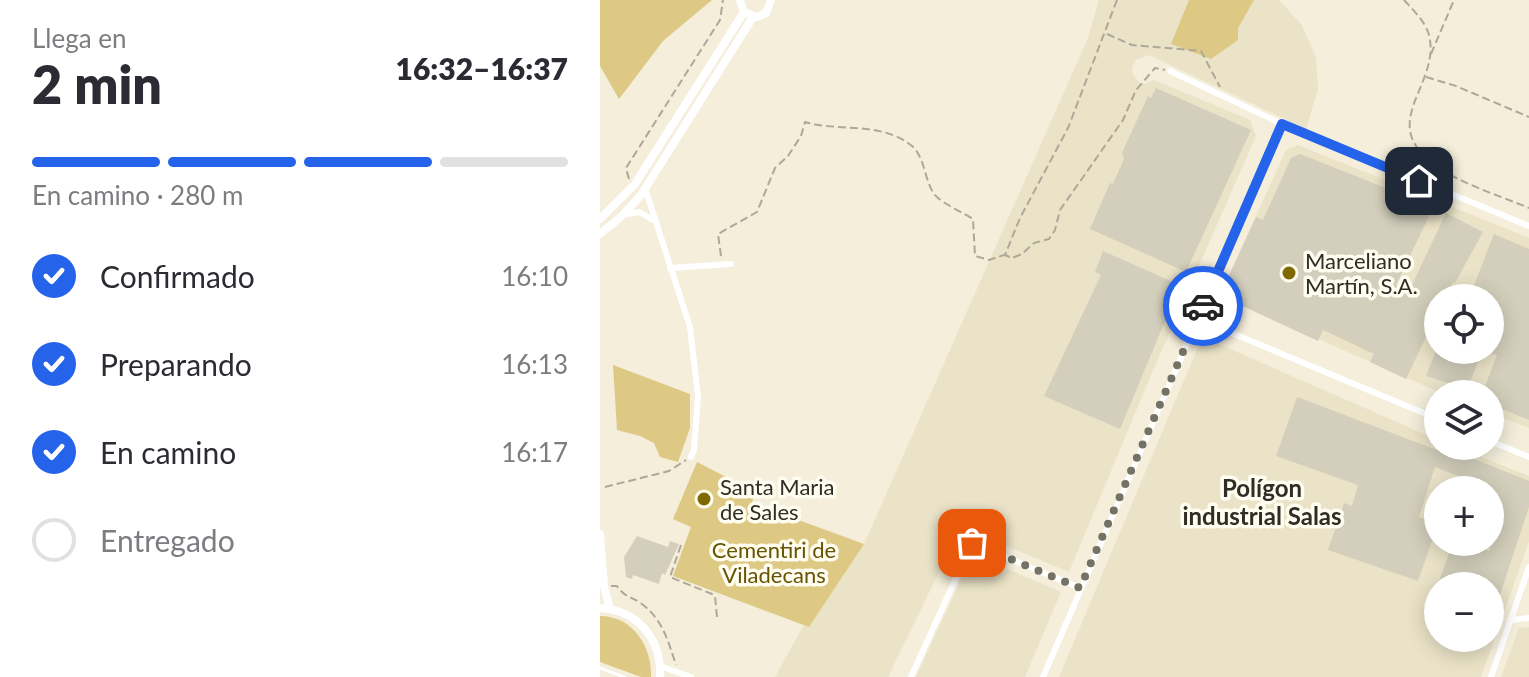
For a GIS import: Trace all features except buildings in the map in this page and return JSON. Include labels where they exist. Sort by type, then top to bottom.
[{"type":"street","points":[[740,0],[748,14]]},
{"type":"street","points":[[748,14],[766,13],[771,0]]},
{"type":"street","points":[[600,234],[623,215],[645,188],[748,14]]},
{"type":"street","points":[[600,219],[635,184],[748,14]]},
{"type":"street","points":[[1170,71],[1282,124],[1529,226]]},
{"type":"street","points":[[1043,677],[1282,124]]},
{"type":"street","points":[[645,188],[685,305],[693,345],[698,396],[691,457]]},
{"type":"street","points":[[623,215],[639,212],[656,224]]},
{"type":"street","points":[[670,268],[731,264]]},
{"type":"street","points":[[1198,319],[1424,413]]},
{"type":"street","points":[[1504,447],[1529,457]]},
{"type":"street","points":[[600,534],[605,608],[631,617],[646,630],[655,644],[660,677]]},
{"type":"street","points":[[911,677],[972,543],[1080,588]]},
{"type":"street","points":[[1491,677],[1529,567]]},
{"type":"street","points":[[1510,620],[1529,618]]},
{"type":"street","points":[[660,666],[691,677]]},
{"type":"lane","points":[[600,668],[624,677]]},
{"type":"path","points":[[629,180],[626,168],[720,20],[723,0]]},
{"type":"path","points":[[1005,255],[1020,218],[1068,128],[1117,0]]},
{"type":"path","points":[[1404,0],[1425,26],[1431,56]]},
{"type":"path","points":[[1454,0],[1408,123],[1418,149],[1442,169],[1529,208]]},
{"type":"path","points":[[1106,34],[1132,45],[1201,51],[1225,97]]},
{"type":"path","points":[[719,264],[722,252],[718,234],[757,212],[775,168],[788,156],[801,136],[805,122],[863,127],[901,139],[915,148],[936,195],[973,219],[975,256],[989,260],[1022,254],[1034,243],[1049,239],[1055,230],[1060,210],[1123,120],[1136,90],[1155,68],[1170,71]]},
{"type":"path","points":[[1425,77],[1456,86],[1529,117]]},
{"type":"path","points":[[605,487],[669,471],[691,457]]},
{"type":"path","points":[[681,545],[669,576],[715,596],[717,617]]},
{"type":"shaded area","points":[[1099,0],[1279,0],[1301,24],[1316,57],[1318,89],[1306,129],[1149,55],[1136,60],[1133,75],[1140,83],[1154,80],[1250,120],[1256,136],[1069,572],[970,531],[956,537],[888,677],[775,677],[811,612],[864,544],[1088,38]]},
{"type":"shaded area","points":[[1298,145],[1529,238],[1529,428],[1504,418],[1504,380],[1424,380],[1424,386],[1232,301],[1225,284],[1286,150]]},
{"type":"shaded area","points":[[1212,341],[1424,434],[1424,460],[1488,460],[1529,476],[1529,541],[1504,612],[1504,572],[1424,572],[1424,652],[1490,652],[1481,677],[1059,677],[1198,347]]},
{"type":"shaded area","points":[[979,557],[1061,592],[1025,677],[916,677],[970,560]]},
{"type":"shaded area","points":[[1529,627],[1529,677],[1501,677],[1519,628]]},
{"type":"green space","points":[[600,0],[712,0],[663,41],[619,99],[600,66]]},
{"type":"green space","points":[[1189,0],[1254,0],[1238,28],[1238,40],[1211,59],[1171,44]]},
{"type":"green space","points":[[613,365],[690,394],[690,428],[678,462],[660,457],[654,443],[617,430]]},
{"type":"green space","name":"Cementiri de Viladecans","points":[[697,462],[755,492],[752,503],[864,544],[809,627],[673,576],[691,527],[673,519]]},
{"type":"green space","points":[[600,616],[622,621],[638,635],[648,655],[651,677],[641,677],[600,662]]},
{"type":"way so far","points":[[972,543],[1080,588],[1203,306]]},
{"type":"place","name":"Marceliano Martín, S.A.","points":[[1289,273]]},
{"type":"place","name":"Santa Maria de Sales","points":[[704,499]]},
{"type":"district","name":"Polígon industrial Salas","points":[[1262,501]]},
{"type":"route","points":[[1203,306],[1282,124],[1419,181]]}]
